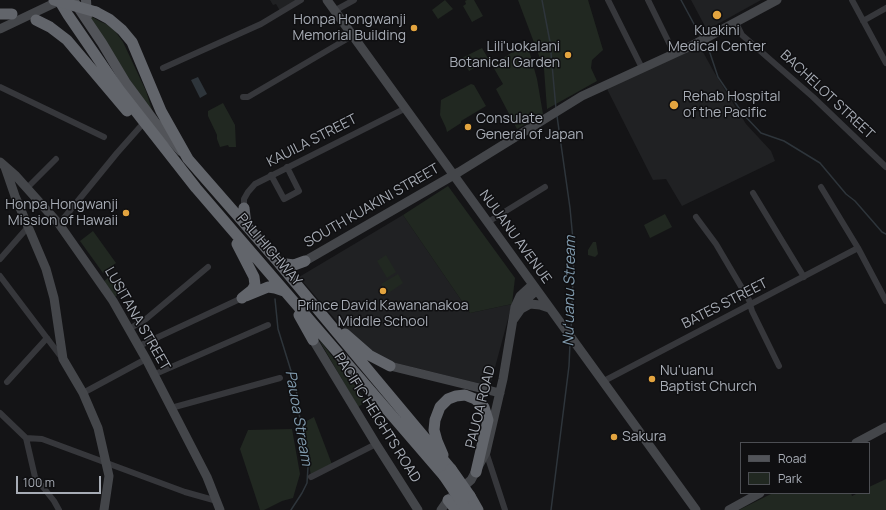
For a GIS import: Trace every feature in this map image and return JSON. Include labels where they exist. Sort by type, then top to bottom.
[{"type":"highway","points":[[58,0],[96,12],[109,19],[122,30],[132,42],[161,111],[188,159]]},
{"type":"highway","name":"PALI HIGHWAY","points":[[58,0],[120,91],[226,224],[293,302],[448,473]]},
{"type":"highway","points":[[0,14],[12,14]]},
{"type":"highway","points":[[36,20],[50,27],[67,40],[140,127],[187,176]]},
{"type":"highway","name":"PALI HIGHWAY","points":[[188,159],[256,236],[448,473],[474,508]]},
{"type":"highway","points":[[244,208],[246,225]]},
{"type":"highway","points":[[226,224],[254,277],[255,286],[242,298]]},
{"type":"highway","points":[[256,236],[262,236],[346,336],[369,355],[390,366]]},
{"type":"highway","points":[[286,264],[292,265],[305,262]]},
{"type":"highway","points":[[298,279],[300,269],[305,262]]},
{"type":"highway","points":[[242,298],[268,287],[284,291]]},
{"type":"highway","points":[[293,302],[313,340]]},
{"type":"highway","points":[[448,473],[434,430],[435,420],[440,407],[448,399],[465,395],[480,402],[484,407],[488,420],[476,472]]},
{"type":"highway","points":[[448,500],[456,510]]},
{"type":"main road","points":[[0,29],[58,0]]},
{"type":"main road","name":"PALI HIGHWAY","points":[[73,0],[126,82],[154,121],[188,159]]},
{"type":"main road","points":[[86,0],[86,14],[93,31]]},
{"type":"main road","name":"NUUANU AVENUE","points":[[326,0],[696,510]]},
{"type":"main road","name":"SOUTH KUAKINI STREET","points":[[305,262],[453,175],[582,96],[710,37],[777,0]]},
{"type":"main road","points":[[3,164],[46,269],[54,298],[63,359],[83,393],[98,428],[109,476],[104,510]]},
{"type":"main road","name":"LUSITANA STREET","points":[[3,164],[16,176],[59,224],[99,280],[146,359],[207,477],[219,506]]},
{"type":"main road","points":[[23,215],[22,202],[23,197],[28,190]]},
{"type":"main road","name":"PAUOA ROAD","points":[[440,510],[448,500],[471,480],[486,452],[500,393],[515,307],[519,298],[534,288]]},
{"type":"main road","points":[[513,320],[521,309],[530,304],[540,305],[550,309]]},
{"type":"main road","name":"PACIFIC HEIGHTS ROAD","points":[[313,340],[418,510]]},
{"type":"main road","points":[[390,366],[500,393]]},
{"type":"main road","points":[[858,442],[886,427]]},
{"type":"main road","points":[[729,510],[758,494]]},
{"type":"street","points":[[163,68],[261,24],[300,0]]},
{"type":"street","points":[[334,11],[354,0]]},
{"type":"street","points":[[608,0],[642,68]]},
{"type":"street","points":[[648,0],[674,53]]},
{"type":"street","points":[[852,0],[886,63]]},
{"type":"street","points":[[862,21],[886,8]]},
{"type":"street","name":"BACHELOT STREET","points":[[736,23],[742,35],[813,97],[886,167]]},
{"type":"street","points":[[244,97],[248,97],[352,36]]},
{"type":"street","points":[[0,87],[104,137]]},
{"type":"street","name":"KAUILA STREET","points":[[244,208],[244,200],[248,192],[255,184],[404,109]]},
{"type":"street","points":[[59,224],[140,127]]},
{"type":"street","points":[[28,190],[56,159]]},
{"type":"street","points":[[271,175],[284,199],[299,191],[287,167]]},
{"type":"street","points":[[488,222],[545,187]]},
{"type":"street","points":[[821,187],[858,248],[886,301]]},
{"type":"street","points":[[753,193],[804,277]]},
{"type":"street","points":[[696,217],[716,244],[749,300],[752,311],[779,366]]},
{"type":"street","points":[[0,259],[28,227]]},
{"type":"street","name":"BATES STREET","points":[[602,382],[858,248]]},
{"type":"street","points":[[129,329],[146,319],[208,267]]},
{"type":"street","points":[[0,276],[63,359]]},
{"type":"street","points":[[139,346],[242,298]]},
{"type":"street","points":[[153,375],[268,325]]},
{"type":"street","points":[[7,382],[47,338]]},
{"type":"street","points":[[83,393],[146,359]]},
{"type":"street","points":[[171,408],[280,378]]},
{"type":"street","points":[[0,413],[26,438],[35,477],[54,500],[59,510]]},
{"type":"street","points":[[26,438],[42,439],[219,506]]},
{"type":"street","points":[[311,477],[376,444]]},
{"type":"street","points":[[486,452],[505,510]]},
{"type":"shaded area","points":[[270,0],[297,0],[280,11],[276,4],[273,5]]},
{"type":"shaded area","name":"Kuakini Medical Center","points":[[691,0],[761,0],[707,30]]},
{"type":"shaded area","name":"Rehab Hospital of the Pacific","points":[[698,43],[746,124],[771,151],[775,161],[682,206],[666,179],[653,180],[605,85]]},
{"type":"shaded area","points":[[198,77],[207,94],[200,98],[191,80]]},
{"type":"shaded area","name":"Prince David Kawananakoa Middle School","points":[[403,215],[470,313],[512,304],[490,386],[392,362],[372,353],[346,332],[299,277]]},
{"type":"green space","points":[[445,0],[453,9],[438,19],[432,10]]},
{"type":"green space","points":[[474,0],[483,16],[472,22],[463,6],[466,4],[465,1]]},
{"type":"green space","name":"Lili'uokalani Botanical Garden","points":[[518,0],[588,0],[603,50],[592,60],[591,68],[597,81],[547,109],[544,69]]},
{"type":"green space","points":[[87,14],[106,24],[115,31],[123,42],[146,91],[153,113],[149,109]]},
{"type":"green space","points":[[527,43],[537,79],[543,114],[517,129],[496,89],[503,84],[492,65]]},
{"type":"green space","points":[[482,48],[489,60],[469,71],[462,58]]},
{"type":"green space","points":[[471,84],[474,85],[486,106],[461,121],[461,123],[447,132],[440,115],[441,100]]},
{"type":"green space","points":[[223,103],[235,125],[236,147],[229,147],[228,145],[220,147],[217,135],[208,116],[208,111]]},
{"type":"green space","points":[[448,186],[515,278],[512,304],[470,313],[403,215]]},
{"type":"green space","points":[[665,214],[672,227],[650,238],[644,225]]},
{"type":"green space","points":[[93,231],[116,263],[103,273],[80,241]]},
{"type":"green space","points":[[593,242],[596,242],[598,254],[595,257],[588,255],[588,250]]},
{"type":"green space","points":[[386,255],[396,272],[387,278],[377,261]]},
{"type":"green space","points":[[398,274],[403,283],[387,294],[381,284]]},
{"type":"green space","points":[[108,278],[116,289],[119,287],[122,291],[115,297],[104,281]]},
{"type":"green space","points":[[318,338],[367,401],[358,407]]},
{"type":"green space","points":[[314,417],[333,467],[311,477],[303,423]]},
{"type":"green space","points":[[292,429],[300,474],[293,498],[282,501],[264,510],[260,510],[240,449],[248,430]]},
{"type":"green space","points":[[886,479],[886,510],[739,510],[771,494],[851,494],[852,496],[856,494],[870,494],[870,487]]},
{"type":"waterway","name":"Nuʻuanu Stream","points":[[542,0],[550,42],[556,109]]},
{"type":"waterway","points":[[681,0],[701,37]]},
{"type":"waterway","points":[[704,42],[709,50],[718,77],[743,114],[761,133],[784,141],[820,163],[846,194],[855,201],[882,232],[886,234]]},
{"type":"waterway","name":"Nuʻuanu Stream","points":[[557,116],[570,208],[574,251],[571,331]]},
{"type":"waterway","name":"Pauoa Stream","points":[[275,299],[278,329],[296,387],[308,467],[307,483],[291,510]]},
{"type":"waterway","name":"Nuʻuanu Stream","points":[[551,510],[569,366],[570,343]]},
{"type":"place","name":"Kuakini Medical Center","points":[[717,15]]},
{"type":"place","name":"Honpa Hongwanji Memorial Building","points":[[414,28]]},
{"type":"place","name":"Lili'uokalani Botanical Garden","points":[[568,55]]},
{"type":"place","name":"Rehab Hospital of the Pacific","points":[[674,105]]},
{"type":"place","name":"Consulate General of Japan","points":[[468,127]]},
{"type":"place","name":"Honpa Hongwanji Mission of Hawaii","points":[[126,213]]},
{"type":"place","name":"Prince David Kawananakoa Middle School","points":[[383,291]]},
{"type":"place","name":"Nu'uanu Baptist Church","points":[[652,379]]},
{"type":"place","name":"Sakura","points":[[614,437]]}]
